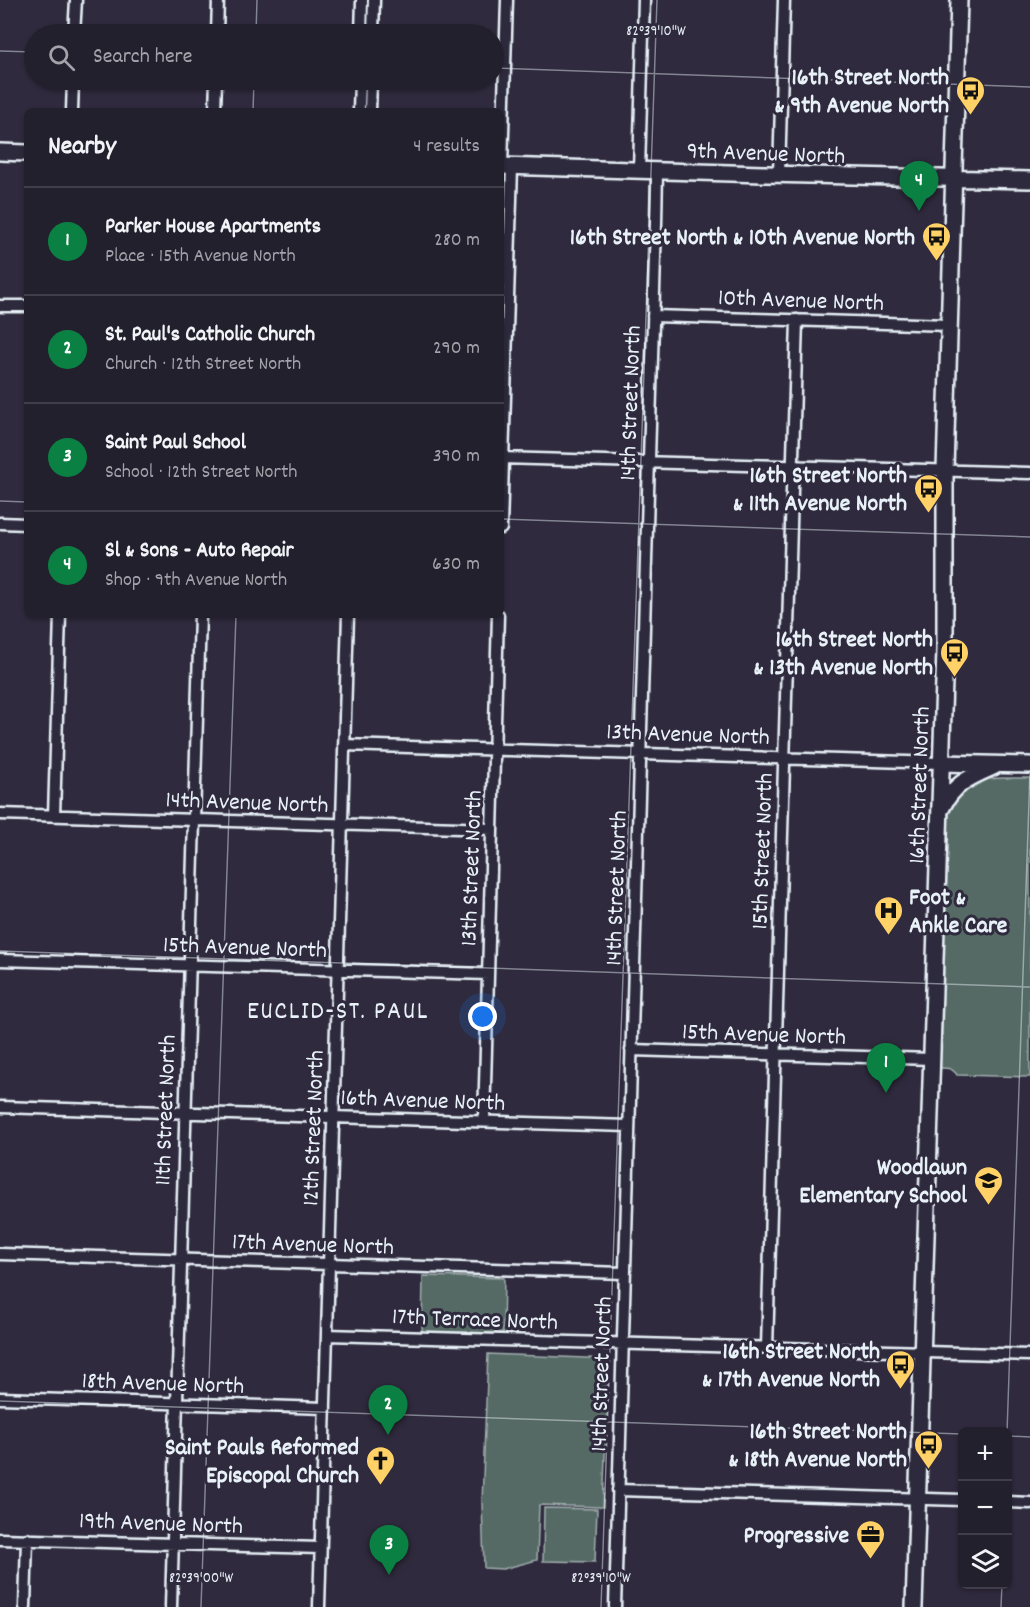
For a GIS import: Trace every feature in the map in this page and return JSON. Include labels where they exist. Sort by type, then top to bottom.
[{"type":"street","points":[[75,24],[76,0]]},
{"type":"street","points":[[217,24],[218,0]]},
{"type":"street","points":[[361,24],[362,0]]},
{"type":"street","points":[[373,24],[374,0]]},
{"type":"street","points":[[504,263],[507,0]]},
{"type":"street","points":[[639,170],[644,0]]},
{"type":"street","points":[[779,174],[784,0]]},
{"type":"street","name":"16th Street North","points":[[914,1607],[945,650],[945,470],[958,0]]},
{"type":"street","points":[[72,108],[73,90]]},
{"type":"street","points":[[215,108],[216,90]]},
{"type":"street","points":[[359,108],[360,90]]},
{"type":"street","points":[[370,108],[371,90]]},
{"type":"street","points":[[0,152],[24,153]]},
{"type":"street","name":"9th Avenue North","points":[[505,166],[712,174],[1030,180]]},
{"type":"street","name":"14th Street North","points":[[615,1607],[657,171]]},
{"type":"street","points":[[0,306],[24,306]]},
{"type":"street","name":"10th Avenue North","points":[[653,316],[949,325]]},
{"type":"street","name":"15th Street North","points":[[767,1348],[797,320]]},
{"type":"street","points":[[504,458],[1030,472]]},
{"type":"street","points":[[0,523],[24,524]]},
{"type":"street","points":[[54,816],[60,618]]},
{"type":"street","name":"11th Street North","points":[[171,1607],[200,618]]},
{"type":"street","name":"12th Street North","points":[[319,1607],[348,618]]},
{"type":"street","name":"13th Street North","points":[[483,1121],[498,618]]},
{"type":"street","name":"13th Avenue North","points":[[344,745],[1030,765]]},
{"type":"street","points":[[939,812],[950,794],[963,781],[999,765]]},
{"type":"street","name":"14th Avenue North","points":[[0,814],[492,829]]},
{"type":"street","name":"15th Avenue North","points":[[0,960],[488,974]]},
{"type":"street","name":"15th Avenue North","points":[[631,1050],[932,1059]]},
{"type":"street","name":"16th Avenue North","points":[[0,1107],[629,1126]]},
{"type":"street","name":"17th Avenue North","points":[[0,1254],[624,1273]]},
{"type":"street","name":"17th Terrace North","points":[[327,1335],[622,1343]]},
{"type":"street","points":[[622,1343],[1030,1355]]},
{"type":"street","name":"18th Avenue North","points":[[0,1398],[325,1408]]},
{"type":"street","points":[[618,1490],[958,1500]]},
{"type":"street","points":[[1012,1502],[1030,1503]]},
{"type":"street","name":"19th Avenue North","points":[[0,1539],[320,1548]]},
{"type":"street","points":[[25,1607],[27,1539]]},
{"type":"green space","points":[[1030,778],[1030,1077],[957,1075],[951,1069],[938,1068],[948,818],[954,800],[966,787],[980,780]]},
{"type":"green space","points":[[423,1276],[504,1278],[503,1333],[422,1332]]},
{"type":"green space","points":[[488,1354],[609,1359],[603,1507],[539,1505],[537,1560],[503,1569],[484,1568],[482,1502]]},
{"type":"green space","points":[[544,1508],[597,1509],[595,1562],[543,1561]]},
{"type":"place","name":"16th Street North & 9th Avenue North","points":[[970,116]]},
{"type":"place","name":"Sl & Sons - Auto Repair","points":[[919,211]]},
{"type":"place","name":"16th Street North & 10th Avenue North","points":[[936,262]]},
{"type":"place","name":"16th Street North & 11th Avenue North","points":[[928,514]]},
{"type":"place","name":"16th Street North & 13th Avenue North","points":[[954,678]]},
{"type":"place","name":"Foot & Ankle Care","points":[[888,936]]},
{"type":"place","name":"Parker House Apartments","points":[[886,1093]]},
{"type":"place","name":"Woodlawn Elementary School","points":[[988,1206]]},
{"type":"place","name":"16th Street North & 17th Avenue North","points":[[901,1390]]},
{"type":"place","name":"St. Paul's Catholic Church","points":[[388,1435]]},
{"type":"place","name":"16th Street North & 18th Avenue North","points":[[928,1470]]},
{"type":"place","name":"Saint Pauls Reformed Episcopal Church","points":[[380,1486]]},
{"type":"place","name":"Progressive","points":[[870,1560]]},
{"type":"place","name":"Saint Paul School","points":[[389,1575]]},
{"type":"district","name":"EUCLID-ST. PAUL","points":[[338,1009]]}]
